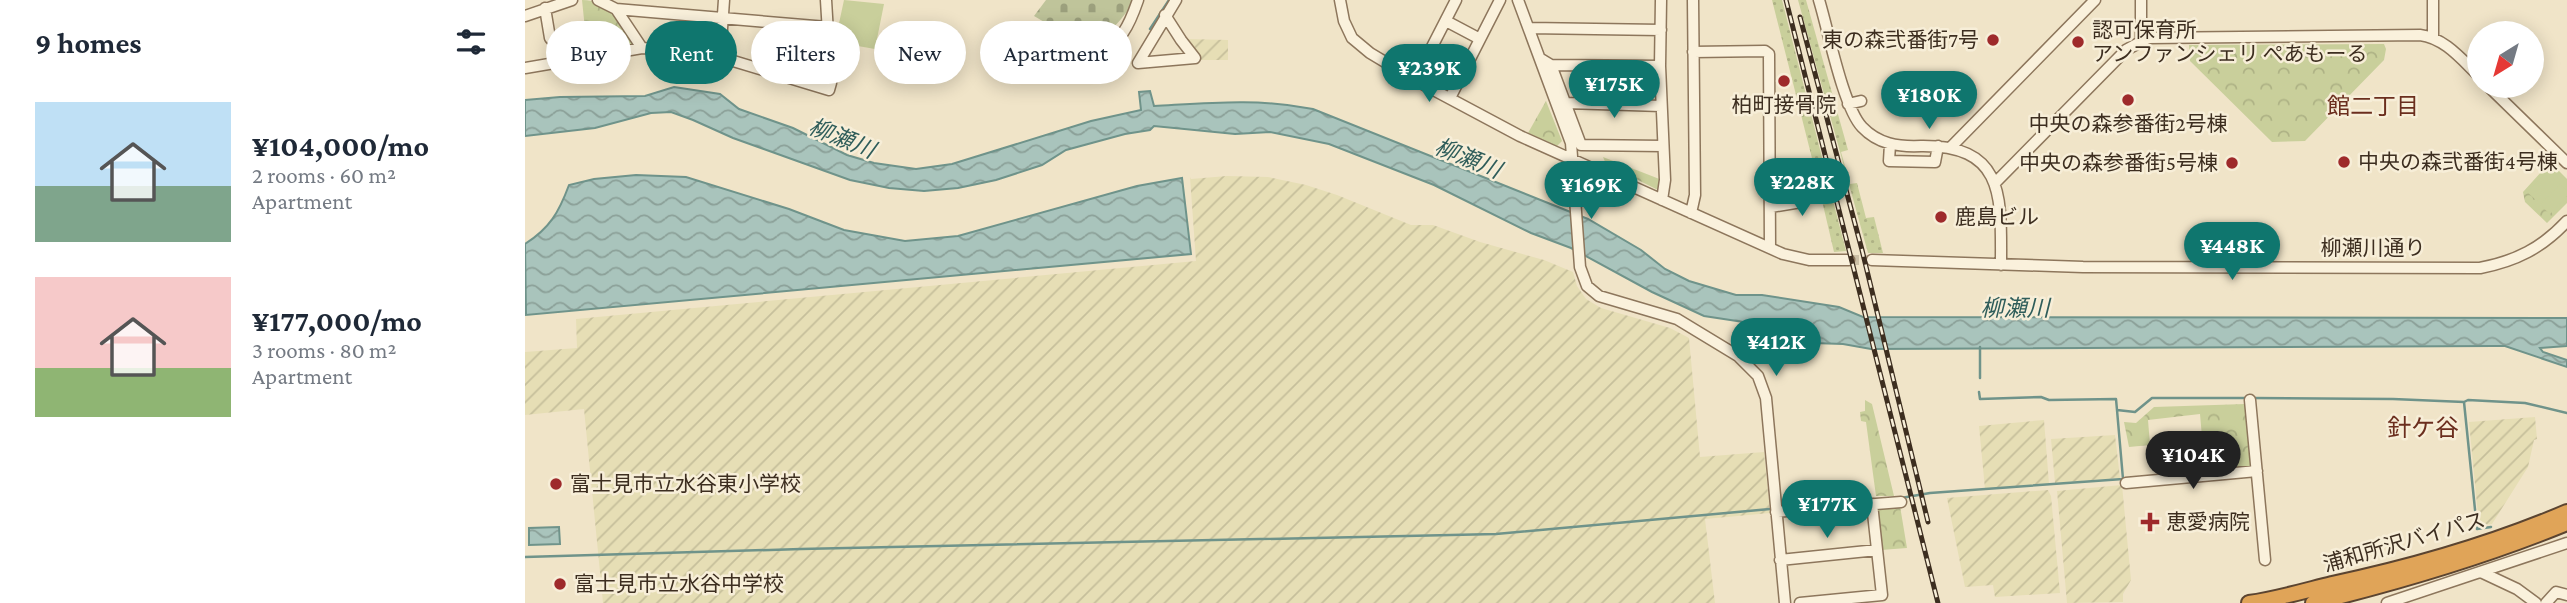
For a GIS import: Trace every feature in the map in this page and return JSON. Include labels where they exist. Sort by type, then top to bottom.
[{"type":"highway","name":"浦和所沢バイパス","points":[[2313,603],[2423,574],[2567,512]]},
{"type":"highway","name":"浦和所沢バイパス","points":[[2249,603],[2290,599],[2469,554],[2567,523]]},
{"type":"street","points":[[525,16],[572,0]]},
{"type":"street","points":[[598,0],[616,9],[759,21]]},
{"type":"street","points":[[723,21],[724,0]]},
{"type":"street","points":[[826,0],[827,21]]},
{"type":"street","points":[[1129,21],[1138,0]]},
{"type":"street","points":[[1165,15],[1195,58],[1138,63],[1165,15],[1176,0]]},
{"type":"street","points":[[1340,0],[1344,22],[1352,38],[1370,53],[1520,136],[1770,248],[1803,259],[1849,260]]},
{"type":"street","points":[[1415,80],[1456,0]]},
{"type":"street","points":[[1450,98],[1500,0]]},
{"type":"street","points":[[1518,0],[1566,125],[1573,159],[1579,263],[1585,282],[1599,296],[1686,323],[1738,356],[1756,372],[1761,381],[1766,398],[1785,603]]},
{"type":"street","points":[[1661,0],[1660,66],[1665,183],[1662,200]]},
{"type":"street","points":[[1691,213],[1695,195],[1693,0]]},
{"type":"street","points":[[1819,0],[1848,104],[1862,127],[1876,138],[1890,144],[1951,147],[1977,159],[1985,167],[1995,183],[2000,204],[2001,265]]},
{"type":"street","points":[[1951,147],[2095,0]]},
{"type":"street","points":[[2141,0],[2141,41]]},
{"type":"street","points":[[2433,0],[2433,36]]},
{"type":"street","points":[[545,8],[547,21]]},
{"type":"street","points":[[616,9],[642,48]]},
{"type":"street","points":[[1446,21],[1480,39]]},
{"type":"street","points":[[1529,28],[1661,30]]},
{"type":"street","points":[[1995,183],[2126,50],[2152,37],[2433,36],[2467,64]]},
{"type":"street","points":[[631,50],[645,48]]},
{"type":"street","points":[[1693,52],[1765,51],[1769,54],[1770,248]]},
{"type":"street","points":[[1541,59],[1551,65],[1660,66]]},
{"type":"street","points":[[525,68],[546,65]]},
{"type":"street","points":[[1551,65],[1581,145],[1663,146]]},
{"type":"street","points":[[811,84],[829,90],[831,84]]},
{"type":"street","points":[[2500,98],[2567,163]]},
{"type":"street","points":[[1848,104],[1861,101]]},
{"type":"street","points":[[1567,103],[1661,106]]},
{"type":"street","points":[[1890,144],[1889,161],[1935,162],[1938,146]]},
{"type":"street","points":[[1770,186],[1801,184],[1805,197],[1801,202],[1771,207]]},
{"type":"street","name":"柳瀬川通り","points":[[1871,260],[2083,267],[2480,268],[2510,261],[2531,251],[2550,239],[2567,221]]},
{"type":"street","points":[[2250,400],[2265,560]]},
{"type":"street","points":[[2126,483],[2257,471]]},
{"type":"street","points":[[1776,512],[1901,502]]},
{"type":"street","points":[[1800,603],[1882,595],[1871,504]]},
{"type":"street","points":[[2387,603],[2567,543]]},
{"type":"street","points":[[1780,560],[1877,550]]},
{"type":"street","points":[[2469,554],[2479,574],[2517,589],[2536,603]]},
{"type":"street","points":[[2546,603],[2556,592],[2567,595]]},
{"type":"shaded area","points":[[1186,39],[1228,40],[1228,60],[1200,60],[1188,48]]},
{"type":"shaded area","points":[[1190,177],[1268,177],[1306,185],[1411,225],[1433,225],[1544,260],[1573,272],[1577,286],[1586,299],[1601,308],[1670,328],[1689,338],[1700,457],[1764,452],[1770,513],[1705,519],[1715,603],[603,603],[584,409],[525,415],[525,352],[577,348],[576,319],[1196,261]]},
{"type":"shaded area","points":[[2535,417],[2537,439],[2534,440],[2528,467],[2492,524],[2479,525],[2469,422]]},
{"type":"shaded area","points":[[2044,420],[2049,484],[1985,489],[1979,426]]},
{"type":"shaded area","points":[[2115,435],[2120,478],[2055,483],[2051,439]]},
{"type":"shaded area","points":[[2122,485],[2131,580],[2123,594],[2123,602],[2067,603],[2057,491]]},
{"type":"shaded area","points":[[2048,490],[2051,496],[2060,593],[1995,597],[1993,585],[1965,587],[1947,498]]},
{"type":"green space","points":[[582,0],[600,4],[620,21],[584,21]]},
{"type":"green space","points":[[844,0],[884,4],[881,21],[874,21],[874,49],[860,46],[860,21],[840,21]]},
{"type":"green space","points":[[1046,0],[1133,0],[1119,21],[1043,21],[1034,16]]},
{"type":"green space","points":[[1772,0],[1782,0],[1828,181],[1818,182]]},
{"type":"green space","points":[[1798,0],[1806,0],[1848,150],[1841,152],[1850,184],[1857,183],[1866,218],[1874,217],[1883,253],[1868,253]]},
{"type":"green space","points":[[631,36],[637,44],[631,46]]},
{"type":"green space","points":[[2384,44],[2384,60],[2305,141],[2272,142],[2190,61],[2189,45]]},
{"type":"green space","points":[[1546,101],[1562,141],[1557,146],[1528,133]]},
{"type":"green space","points":[[1603,157],[1662,180],[1662,187],[1658,190],[1606,164]]},
{"type":"green space","points":[[2550,162],[2567,179],[2567,203],[2547,223],[2525,202],[2523,192]]},
{"type":"green space","points":[[2547,172],[2557,181],[2537,201],[2527,192]]},
{"type":"green space","points":[[2560,184],[2567,191],[2567,196],[2550,214],[2540,205]]},
{"type":"green space","points":[[1830,189],[1846,251],[1834,252],[1820,192]]},
{"type":"green space","points":[[1865,400],[1872,404],[1894,496],[1876,496],[1866,422],[1861,421],[1860,412],[1865,411]]},
{"type":"green space","points":[[2245,404],[2253,468],[2205,472],[2200,414],[2148,420],[2150,445],[2129,447],[2124,422],[2136,423],[2154,407]]},
{"type":"green space","points":[[1879,506],[1900,506],[1907,548],[1881,550],[1877,509]]},
{"type":"water","points":[[674,87],[720,94],[739,109],[793,128],[847,155],[874,163],[916,169],[952,164],[1091,121],[1141,110],[1139,92],[1150,91],[1154,106],[1273,103],[1313,109],[1588,219],[1641,250],[1665,269],[1689,281],[1736,295],[1762,295],[1839,307],[1863,317],[2567,318],[2567,346],[2540,348],[2543,352],[2567,360],[2567,367],[2505,346],[1871,349],[1813,343],[1750,323],[1704,316],[1652,292],[1571,248],[1531,233],[1434,185],[1329,144],[1270,132],[1235,134],[1154,126],[1150,130],[1066,150],[1042,165],[996,180],[958,188],[924,191],[889,188],[850,180],[733,138],[671,112],[651,113],[595,128],[525,136],[525,100],[645,96]]},
{"type":"water","points":[[636,175],[686,177],[789,209],[844,230],[905,241],[958,236],[1137,186],[1182,178],[1191,254],[526,315],[525,244],[553,219],[569,185],[594,179]]},
{"type":"water","points":[[559,527],[560,544],[529,545],[529,528]]},
{"type":"waterway","points":[[1150,29],[1169,0]]},
{"type":"waterway","points":[[1980,347],[1980,378]]},
{"type":"waterway","points":[[1979,392],[1980,399],[2116,399],[2117,410]]},
{"type":"waterway","points":[[1901,498],[1930,493],[2123,479],[2117,410],[2135,412],[2152,398],[2247,398]]},
{"type":"waterway","points":[[2253,398],[2464,402],[2477,529],[2491,527]]},
{"type":"waterway","points":[[2464,402],[2525,403],[2567,413]]},
{"type":"waterway","points":[[1849,501],[1874,499]]},
{"type":"waterway","points":[[525,557],[1496,534],[1770,509]]},
{"type":"tunnel","points":[[1849,260],[1872,260]]},
{"type":"railway","points":[[1786,0],[1938,603]]},
{"type":"railway","points":[[1800,17],[1862,250],[1928,522]]},
{"type":"place","name":"東の森弐番街7号","points":[[1993,40]]},
{"type":"place","name":"認可保育所 アンファンシェリ ぺあもーる","points":[[2078,42]]},
{"type":"place","name":"柏町接骨院","points":[[1784,81]]},
{"type":"place","name":"中央の森参番街2号棟","points":[[2128,100]]},
{"type":"place","name":"中央の森弐番街4号棟","points":[[2344,162]]},
{"type":"place","name":"中央の森参番街5号棟","points":[[2232,163]]},
{"type":"place","name":"鹿島ビル","points":[[1941,217]]},
{"type":"place","name":"富士見市立水谷東小学校","points":[[556,484]]},
{"type":"place","name":"恵愛病院","points":[[2150,522]]},
{"type":"place","name":"富士見市立水谷中学校","points":[[560,584]]},
{"type":"district","name":"館二丁目","points":[[2373,106]]},
{"type":"district","name":"針ケ谷","points":[[2423,427]]},
{"type":"water label","name":"柳瀬川","points":[[842,138]]},
{"type":"water label","name":"柳瀬川","points":[[1468,158]]},
{"type":"water label","name":"柳瀬川","points":[[2015,308]]}]
